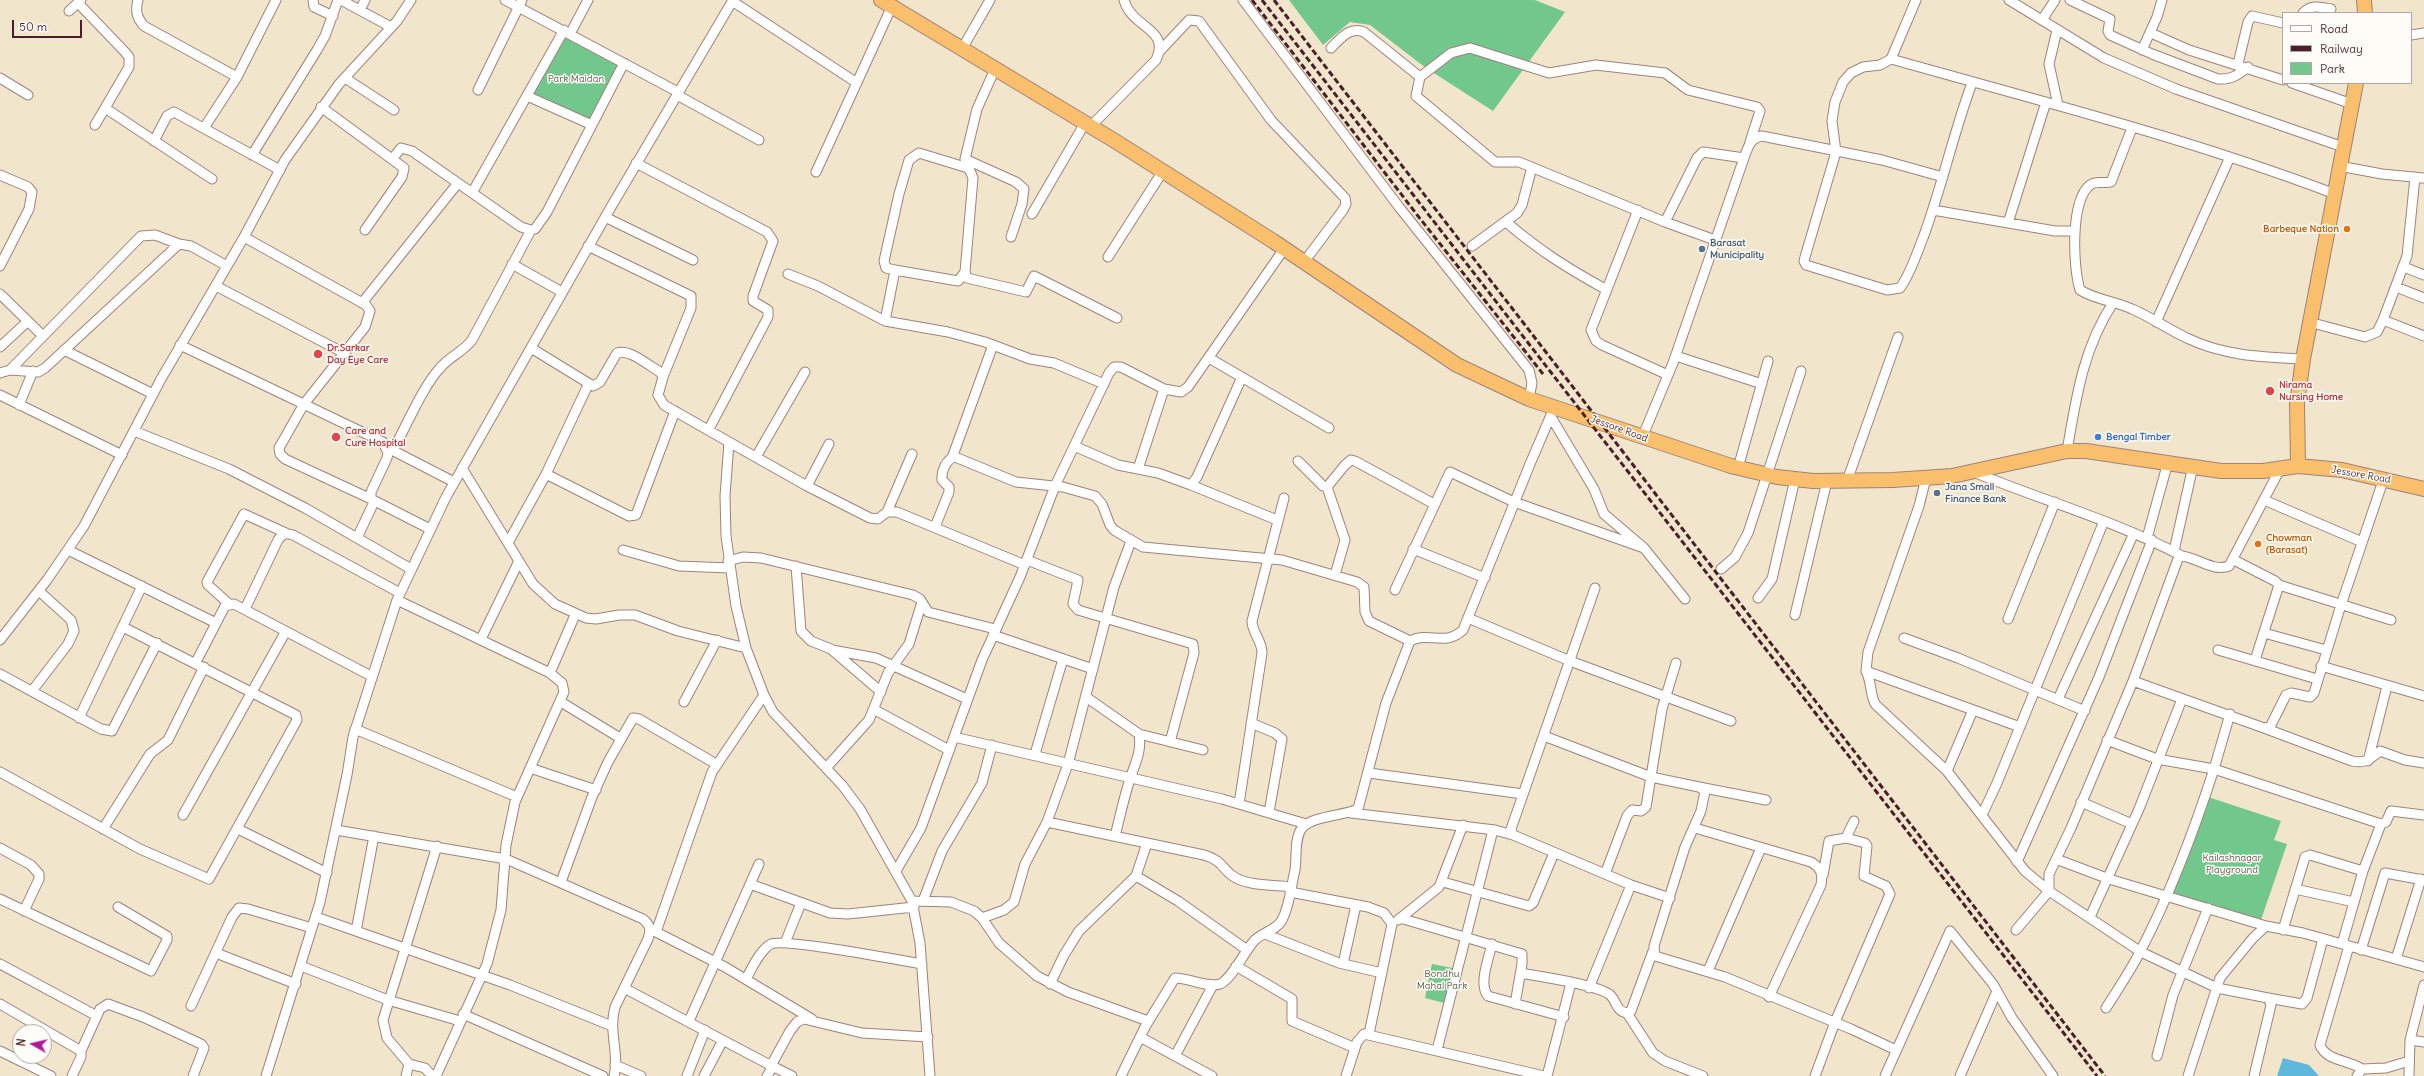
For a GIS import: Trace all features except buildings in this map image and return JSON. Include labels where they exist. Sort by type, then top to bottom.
[{"type":"highway","points":[[2364,0],[2365,12]]},
{"type":"highway","name":"Jessore Road","points":[[886,3],[1163,171],[1304,262],[1456,365],[1509,389],[1552,412],[1599,420],[1642,438],[1735,467],[1767,475],[1795,479],[1847,481],[1926,478],[1976,473],[2067,451],[2109,453],[2193,466],[2246,472],[2298,466],[2342,470],[2384,478],[2424,489]]},
{"type":"highway","points":[[2298,466],[2298,403],[2303,359],[2356,84]]},
{"type":"street","points":[[138,0],[136,12],[138,20],[144,26],[237,77]]},
{"type":"street","points":[[204,128],[237,77],[276,0]]},
{"type":"street","points":[[313,0],[314,7],[333,16]]},
{"type":"street","points":[[252,155],[325,36],[340,0],[391,27]]},
{"type":"street","points":[[360,10],[365,0]]},
{"type":"street","points":[[0,640],[39,591],[84,526],[153,394],[244,237],[280,170],[321,107],[344,78],[391,27],[411,0]]},
{"type":"street","points":[[505,0],[520,4],[759,140]]},
{"type":"street","points":[[472,193],[526,96],[588,0]]},
{"type":"street","points":[[266,1076],[316,917],[336,830],[355,728],[371,676],[399,596],[454,482],[636,163],[733,0],[857,83]]},
{"type":"street","points":[[962,49],[990,0]]},
{"type":"street","points":[[1032,214],[1088,125],[1156,60],[1160,44],[1156,36],[1130,15],[1124,0]]},
{"type":"street","points":[[1243,0],[1399,207],[1530,370],[1532,383],[1529,399]]},
{"type":"street","points":[[1916,0],[1891,59],[1880,65],[1863,67],[1851,73],[1843,82],[1835,102],[1832,121],[1836,152],[1805,257],[1804,261],[1806,265],[1886,290],[1900,288],[1911,270],[1933,210],[1957,124],[1972,83]]},
{"type":"street","points":[[2009,0],[2104,58],[2176,89],[2343,147]]},
{"type":"street","points":[[2042,20],[2055,0]]},
{"type":"street","points":[[2070,0],[2086,3],[2110,19],[2108,31],[2110,35],[2142,50],[2218,79],[2227,80],[2235,77],[2248,67]]},
{"type":"street","points":[[2142,50],[2151,33],[2162,0]]},
{"type":"street","points":[[69,11],[79,1],[129,57],[129,67],[95,124]]},
{"type":"street","points":[[816,172],[857,83],[886,3]]},
{"type":"street","points":[[478,90],[520,4]]},
{"type":"street","points":[[2304,12],[2314,7],[2331,9]]},
{"type":"street","points":[[2238,64],[2248,22],[2252,16],[2282,23]]},
{"type":"street","points":[[1159,52],[1189,20],[1199,21],[1271,120],[1345,198],[1346,204],[1344,210],[1304,262]]},
{"type":"street","points":[[1331,48],[1351,30],[1358,29],[1364,32],[1420,77]]},
{"type":"street","points":[[2057,30],[2049,64],[2058,105]]},
{"type":"street","points":[[2151,33],[2189,50],[2248,67],[2282,80]]},
{"type":"street","points":[[2412,35],[2424,33]]},
{"type":"street","points":[[1642,438],[1676,356],[1760,111],[1758,107],[1688,90],[1665,73],[1596,65],[1549,74],[1470,48],[1451,53],[1420,77],[1416,96],[1495,162],[1519,162],[1665,222],[1715,240]]},
{"type":"street","points":[[1891,59],[1972,83],[2058,105],[2262,166],[2335,194]]},
{"type":"street","points":[[356,538],[372,501],[371,492],[390,449],[434,375],[446,361],[460,354],[472,340],[531,230],[535,229],[547,212],[624,63]]},
{"type":"street","points":[[996,69],[977,109],[967,164],[973,178],[965,272],[967,278],[1026,292],[1034,276],[1117,318]]},
{"type":"street","points":[[0,78],[28,95]]},
{"type":"street","points":[[344,78],[394,110]]},
{"type":"street","points":[[2295,84],[2352,104]]},
{"type":"street","points":[[526,96],[592,125]]},
{"type":"street","points":[[2008,223],[2046,102]]},
{"type":"street","points":[[321,107],[402,164],[405,172],[365,230]]},
{"type":"street","points":[[105,108],[212,179]]},
{"type":"street","points":[[154,141],[170,113],[174,112],[280,170]]},
{"type":"street","points":[[2132,128],[2111,182],[2095,182],[2086,190],[2073,244],[2075,271],[2080,290],[2089,296],[2130,308],[2189,339],[2230,353],[2303,359]]},
{"type":"street","points":[[1749,143],[1755,137],[1762,136],[1882,160],[1943,177]]},
{"type":"street","points":[[393,158],[401,148],[406,148],[521,226],[531,230]]},
{"type":"street","points":[[1665,222],[1697,158],[1703,152],[1744,158]]},
{"type":"street","points":[[965,272],[958,281],[886,268],[884,261],[899,194],[909,160],[919,154],[967,164],[1016,182],[1024,189],[1022,204],[1011,238]]},
{"type":"street","points":[[2156,322],[2230,157]]},
{"type":"street","points":[[636,163],[767,232],[773,242],[753,296],[756,304],[768,310],[768,317],[709,429]]},
{"type":"street","points":[[2309,322],[2365,337],[2377,332],[2404,268],[2409,243],[2419,177],[2339,166]]},
{"type":"street","points":[[1472,246],[1517,213],[1522,205],[1532,167]]},
{"type":"street","points":[[1108,257],[1163,171]]},
{"type":"street","points":[[0,175],[28,187],[32,192],[29,209],[0,266]]},
{"type":"street","points":[[362,303],[458,183]]},
{"type":"street","points":[[1638,210],[1591,330],[1596,340],[1668,375]]},
{"type":"street","points":[[1933,210],[2055,231],[2075,231]]},
{"type":"street","points":[[605,217],[692,260]]},
{"type":"street","points":[[1506,222],[1541,252],[1607,290]]},
{"type":"street","points":[[10,370],[141,236],[155,235],[179,244],[191,246],[227,266]]},
{"type":"street","points":[[244,237],[362,303],[370,311],[368,319],[344,353],[304,404],[282,442],[280,454],[285,459],[430,529]]},
{"type":"street","points":[[0,373],[10,370],[33,372],[45,368],[179,244]]},
{"type":"street","points":[[588,246],[691,296],[691,308],[663,377],[658,395],[660,401],[675,411],[807,486],[875,520],[887,512],[912,454]]},
{"type":"street","points":[[896,871],[921,828],[967,699],[994,632],[1026,562],[1055,486],[1104,384],[1114,367],[1121,367],[1164,389],[1181,392],[1188,387],[1209,358],[1284,249]]},
{"type":"street","points":[[512,264],[562,292]]},
{"type":"street","points":[[2404,268],[2424,275]]},
{"type":"street","points":[[885,321],[895,270]]},
{"type":"street","points":[[788,274],[818,286],[885,321],[954,333],[993,345],[1030,359],[1054,363],[1104,384]]},
{"type":"street","points":[[216,286],[344,353]]},
{"type":"street","points":[[2396,287],[2424,298]]},
{"type":"street","points":[[0,294],[43,336]]},
{"type":"street","points":[[2067,451],[2080,376],[2091,344],[2113,303]]},
{"type":"street","points":[[2383,320],[2424,336]]},
{"type":"street","points":[[0,347],[28,321]]},
{"type":"street","points":[[1847,481],[1898,337]]},
{"type":"street","points":[[935,527],[949,492],[942,477],[947,462],[952,458],[993,345]]},
{"type":"street","points":[[180,346],[383,442],[390,449],[454,482]]},
{"type":"street","points":[[531,348],[593,386],[600,382],[617,353],[620,352],[635,357],[660,372],[663,377]]},
{"type":"street","points":[[64,350],[153,394]]},
{"type":"street","points":[[1676,356],[1762,384]]},
{"type":"street","points":[[1209,358],[1329,428]]},
{"type":"street","points":[[1735,467],[1768,361]]},
{"type":"street","points":[[1721,569],[1743,545],[1753,521],[1801,371]]},
{"type":"street","points":[[19,405],[33,372]]},
{"type":"street","points":[[756,457],[806,372]]},
{"type":"street","points":[[1191,485],[1197,477],[1242,377]]},
{"type":"street","points":[[508,541],[546,474],[588,384]]},
{"type":"street","points":[[1138,469],[1164,389]]},
{"type":"street","points":[[0,395],[122,455]]},
{"type":"street","points":[[546,474],[629,516],[636,515],[675,411]]},
{"type":"street","points":[[1121,1076],[1148,1021],[1175,978],[1213,985],[1221,983],[1236,966],[1254,941],[1272,930],[1281,921],[1290,889],[1300,830],[1306,824],[1351,813],[1358,809],[1386,703],[1410,641],[1417,637],[1446,639],[1455,637],[1463,630],[1552,412]]},
{"type":"street","points":[[1552,412],[1594,489],[1604,514],[1644,548],[1686,599]]},
{"type":"street","points":[[134,431],[229,469],[305,508],[411,569]]},
{"type":"street","points":[[729,442],[726,496],[729,565],[746,648],[764,695],[774,712],[826,768],[860,808],[913,904],[922,964],[928,1037],[930,1072],[924,1076]]},
{"type":"street","points":[[807,486],[829,444]]},
{"type":"street","points":[[1074,446],[1118,465],[1158,473],[1191,485],[1277,520]]},
{"type":"street","points":[[952,458],[955,457],[1016,482],[1055,486],[1095,496],[1102,504],[1110,525],[1131,541],[1143,547],[1160,550],[1266,558],[1335,575],[1364,587],[1365,612],[1369,621],[1410,641]]},
{"type":"street","points":[[1327,487],[1345,465],[1352,460],[1434,504]]},
{"type":"street","points":[[1298,461],[1322,486],[1327,487]]},
{"type":"street","points":[[2017,862],[2085,710],[2150,539],[2168,462]]},
{"type":"street","points":[[2016,930],[2049,891],[2049,874],[2132,681],[2175,564],[2193,466]]},
{"type":"street","points":[[462,468],[533,584],[543,595],[575,615],[596,619],[619,614],[635,615],[678,630],[746,648]]},
{"type":"street","points":[[1976,473],[2056,502],[2150,539],[2178,553],[2222,568],[2229,566],[2234,560],[2280,469]]},
{"type":"street","points":[[1395,590],[1450,472],[1514,502],[1644,548]]},
{"type":"street","points":[[1926,478],[1919,506],[1868,652],[1866,670],[1872,684],[1872,696],[1876,705],[1947,771],[2025,871],[2049,891],[2141,952],[2182,970],[2217,988],[2302,1004],[2306,998],[2323,939]]},
{"type":"street","points":[[2264,728],[2270,727],[2286,695],[2291,693],[2310,697],[2314,692],[2326,650],[2384,478]]},
{"type":"street","points":[[1758,598],[1772,578],[1795,479]]},
{"type":"street","points":[[1795,615],[1827,481]]},
{"type":"street","points":[[1327,487],[1345,540],[1335,575]]},
{"type":"street","points":[[1239,804],[1262,653],[1260,640],[1253,630],[1252,621],[1266,558],[1284,498]]},
{"type":"street","points":[[2264,500],[2362,542]]},
{"type":"street","points":[[2008,619],[2056,502]]},
{"type":"street","points":[[887,512],[897,512],[1026,562],[1075,578],[1078,580],[1079,584],[1073,604],[1075,607],[1193,644],[1194,653],[1170,742]]},
{"type":"street","points":[[371,676],[245,610],[228,603],[208,586],[207,582],[244,514],[286,533],[399,596],[550,673],[562,683],[564,692],[561,702],[517,797],[509,828],[501,910],[483,975],[461,1018],[436,1076]]},
{"type":"street","points":[[1982,815],[2036,690],[2104,521]]},
{"type":"street","points":[[245,610],[278,540],[286,533]]},
{"type":"street","points":[[2058,699],[2134,533]]},
{"type":"street","points":[[982,918],[1004,910],[1014,902],[1025,864],[1047,822],[1068,764],[1115,582],[1131,541]]},
{"type":"street","points":[[1413,549],[1485,578]]},
{"type":"street","points":[[68,550],[216,623]]},
{"type":"street","points":[[623,550],[688,568],[729,565],[751,557],[796,566],[913,595],[922,602],[928,612],[994,632],[1093,669]]},
{"type":"street","points":[[2234,560],[2275,581],[2279,585],[2391,620]]},
{"type":"street","points":[[481,639],[519,561]]},
{"type":"street","points":[[796,566],[801,631],[810,641],[830,649],[876,658],[891,667],[967,699]]},
{"type":"street","points":[[2254,660],[2279,585]]},
{"type":"street","points":[[79,718],[142,586]]},
{"type":"street","points":[[1513,835],[1512,823],[1595,588]]},
{"type":"street","points":[[32,691],[68,644],[74,631],[71,620],[39,591]]},
{"type":"street","points":[[826,768],[862,728],[875,710],[891,667],[909,644],[922,602]]},
{"type":"street","points":[[196,662],[225,606],[228,603]]},
{"type":"street","points":[[550,673],[575,615]]},
{"type":"street","points":[[1468,618],[1570,661],[1731,721]]},
{"type":"street","points":[[0,772],[140,849],[209,879],[297,720],[296,715],[196,662],[123,627]]},
{"type":"street","points":[[183,815],[251,691],[286,631]]},
{"type":"street","points":[[2264,633],[2326,650]]},
{"type":"street","points":[[1904,638],[2085,710]]},
{"type":"street","points":[[684,702],[717,640]]},
{"type":"street","points":[[0,674],[101,730],[112,731],[157,643]]},
{"type":"street","points":[[830,649],[881,692]]},
{"type":"street","points":[[2218,650],[2317,679]]},
{"type":"street","points":[[1036,754],[1063,659]]},
{"type":"street","points":[[1605,874],[1627,816],[1632,810],[1641,811],[1646,807],[1665,696],[1676,663]]},
{"type":"street","points":[[2321,666],[2424,696]]},
{"type":"street","points":[[103,829],[150,754],[168,740],[204,667]]},
{"type":"street","points":[[1866,670],[2020,727]]},
{"type":"street","points":[[2132,681],[2230,714],[2352,761],[2361,763],[2368,761],[2380,751],[2405,760],[2424,763]]},
{"type":"street","points":[[2368,761],[2387,686]]},
{"type":"street","points":[[614,1076],[615,1065],[612,1026],[615,1007],[653,931],[704,791],[716,764],[764,695]]},
{"type":"street","points":[[1086,697],[1139,734],[1203,750]]},
{"type":"street","points":[[2090,917],[2109,879],[2182,699]]},
{"type":"street","points":[[561,702],[620,738]]},
{"type":"street","points":[[875,710],[949,750]]},
{"type":"street","points":[[1947,771],[1973,710]]},
{"type":"street","points":[[2106,1008],[2141,952],[2167,897],[2197,821],[2214,770],[2230,714]]},
{"type":"street","points":[[561,882],[596,790],[630,720],[636,718],[716,764]]},
{"type":"street","points":[[1251,723],[1275,733],[1282,739],[1269,812]]},
{"type":"street","points":[[355,728],[517,797]]},
{"type":"street","points":[[1115,836],[1130,778],[1140,752],[1139,734]]},
{"type":"street","points":[[1544,736],[1651,777],[1766,800]]},
{"type":"street","points":[[954,737],[1036,754],[1068,764],[1239,804],[1306,824]]},
{"type":"street","points":[[2107,740],[2157,759],[2214,770],[2381,824]]},
{"type":"street","points":[[922,900],[942,851],[982,782],[992,745]]},
{"type":"street","points":[[530,768],[596,790]]},
{"type":"street","points":[[1368,773],[1523,794]]},
{"type":"street","points":[[1627,1013],[1634,1005],[1653,951],[1685,847],[1695,828],[1704,801],[1705,791],[1699,787]]},
{"type":"street","points":[[2081,802],[2132,824]]},
{"type":"street","points":[[2410,1061],[2386,1068],[2360,1073],[2356,1065],[2331,1057],[2322,1051],[2320,1045],[2354,902],[2363,871],[2381,824],[2386,822],[2391,811],[2424,815]]},
{"type":"street","points":[[1351,813],[1495,830],[1513,835],[1631,885],[1670,898]]},
{"type":"street","points":[[1047,822],[1219,860],[1229,873],[1241,881],[1290,889],[1356,905],[1384,913],[1392,924]]},
{"type":"street","points":[[1846,838],[1854,822]]},
{"type":"street","points":[[1369,1034],[1392,924],[1439,888],[1443,882],[1462,825]]},
{"type":"street","points":[[1695,828],[1811,862],[1819,867],[1823,876]]},
{"type":"street","points":[[238,829],[326,873]]},
{"type":"street","points":[[336,830],[437,846],[506,859],[644,919],[653,931],[746,978],[814,1020]]},
{"type":"street","points":[[1437,1050],[1479,892],[1492,834],[1495,830]]},
{"type":"street","points":[[356,931],[374,836]]},
{"type":"street","points":[[1769,997],[1821,885],[1829,842],[1846,838],[1865,844],[1868,846],[1864,876],[1886,886],[1890,894],[1835,1022],[1815,1076]]},
{"type":"street","points":[[1050,984],[1064,955],[1079,931],[1136,876],[1147,843]]},
{"type":"street","points":[[432,1076],[425,1068],[409,1064],[387,1038],[383,1031],[382,1020],[437,846]]},
{"type":"street","points":[[0,848],[31,865],[39,874],[39,879],[24,911]]},
{"type":"street","points":[[1708,971],[1761,848]]},
{"type":"street","points":[[1443,882],[1529,906],[1533,903],[1554,853]]},
{"type":"street","points":[[2283,930],[2305,857],[2310,855],[2363,871]]},
{"type":"street","points":[[2056,859],[2109,879],[2167,897],[2266,926],[2323,939],[2424,968]]},
{"type":"street","points":[[689,1021],[759,864]]},
{"type":"street","points":[[2361,950],[2385,873],[2422,879],[2396,959]]},
{"type":"street","points":[[1136,876],[1178,900],[1247,950]]},
{"type":"street","points":[[750,884],[801,903],[839,914],[913,904],[922,900],[951,902],[974,911],[982,918],[999,943],[1036,976],[1082,998],[1148,1021]]},
{"type":"street","points":[[1590,988],[1631,885]]},
{"type":"street","points":[[2295,889],[2354,902]]},
{"type":"street","points":[[0,899],[151,971],[167,940],[167,936],[118,907]]},
{"type":"street","points":[[785,943],[801,903]]},
{"type":"street","points":[[1343,964],[1356,905]]},
{"type":"street","points":[[191,1006],[232,917],[239,908],[248,909],[312,928]]},
{"type":"street","points":[[2157,1056],[2173,995],[2208,908]]},
{"type":"street","points":[[316,917],[483,975],[612,1026]]},
{"type":"street","points":[[1400,918],[1522,954],[1521,973],[1515,1004]]},
{"type":"street","points":[[2188,1076],[2224,970],[2266,926]]},
{"type":"street","points":[[1886,1076],[1896,1050],[1950,930],[1997,991],[2012,1018],[2053,1076]]},
{"type":"street","points":[[1265,934],[1343,964],[1382,973]]},
{"type":"street","points":[[746,978],[766,948],[771,944],[785,943],[824,948],[922,964]]},
{"type":"street","points":[[1492,944],[1484,982],[1485,992],[1493,998],[1564,1017]]},
{"type":"street","points":[[1653,951],[1659,958],[1708,971],[1769,997],[1835,1022],[1896,1050]]},
{"type":"street","points":[[216,953],[296,984]]},
{"type":"street","points":[[0,964],[97,1016]]},
{"type":"street","points":[[301,966],[388,1000],[461,1018],[602,1076]]},
{"type":"street","points":[[1236,966],[1292,999],[1292,1021],[1355,1048]]},
{"type":"street","points":[[1521,973],[1572,982],[1609,994],[1619,1010],[1627,1013],[1653,1053],[1666,1061],[1704,1076]]},
{"type":"street","points":[[1547,1076],[1564,1017],[1572,982]]},
{"type":"street","points":[[1175,1056],[1213,985]]},
{"type":"street","points":[[2409,1076],[2410,1040],[2424,985]]},
{"type":"street","points":[[624,988],[792,1076]]},
{"type":"street","points":[[1960,1076],[1997,991]]},
{"type":"street","points":[[2254,1076],[2270,1012],[2271,1004],[2268,998]]},
{"type":"street","points":[[0,1004],[53,1033],[81,1051]]},
{"type":"street","points":[[72,1076],[81,1057],[81,1051],[100,1010],[108,1004],[143,1017],[201,1044],[204,1048],[203,1054],[193,1076]]},
{"type":"street","points":[[767,1076],[770,1065],[797,1022],[804,1019],[814,1020],[862,1033],[928,1037]]},
{"type":"street","points":[[687,1076],[705,1030]]},
{"type":"street","points":[[1346,1076],[1360,1036],[1369,1034],[1544,1076]]},
{"type":"street","points":[[1140,1037],[1212,1076]]},
{"type":"street","points":[[704,1076],[723,1040]]},
{"type":"street","points":[[2410,1040],[2424,1042]]},
{"type":"street","points":[[0,1051],[51,1076]]},
{"type":"street","points":[[406,1076],[409,1064]]},
{"type":"street","points":[[615,1065],[641,1076]]},
{"type":"green space","points":[[1289,0],[1535,0],[1565,12],[1493,111],[1426,68],[1370,25],[1350,22],[1323,45]]},
{"type":"green space","name":"Park Maidan","points":[[563,35],[619,65],[591,121],[533,94]]},
{"type":"green space","name":"Kailashnagar Playground","points":[[2208,797],[2281,821],[2274,840],[2287,844],[2261,920],[2173,893]]},
{"type":"green space","name":"Bondhu Mahal Park","points":[[1432,964],[1458,969],[1448,1004],[1425,998]]},
{"type":"water","points":[[2283,1058],[2309,1065],[2319,1076],[2277,1076]]},
{"type":"railway","points":[[1252,0],[1418,216],[1543,374]]},
{"type":"railway","points":[[1262,0],[2097,1076]]},
{"type":"railway","points":[[1274,0],[2105,1076]]},
{"type":"place","name":"Barbeque Nation","points":[[2347,229]]},
{"type":"place","name":"Barasat Municipality","points":[[1702,249]]},
{"type":"place","name":"Dr.Sarkar Day Eye Care","points":[[318,354]]},
{"type":"place","name":"Nirama Nursing Home","points":[[2270,391]]},
{"type":"place","name":"Care and Cure Hospital","points":[[336,437]]},
{"type":"place","name":"Bengal Timber","points":[[2098,437]]},
{"type":"place","name":"Jana Small Finance Bank","points":[[1937,493]]},
{"type":"place","name":"Chowman (Barasat)","points":[[2258,544]]}]
